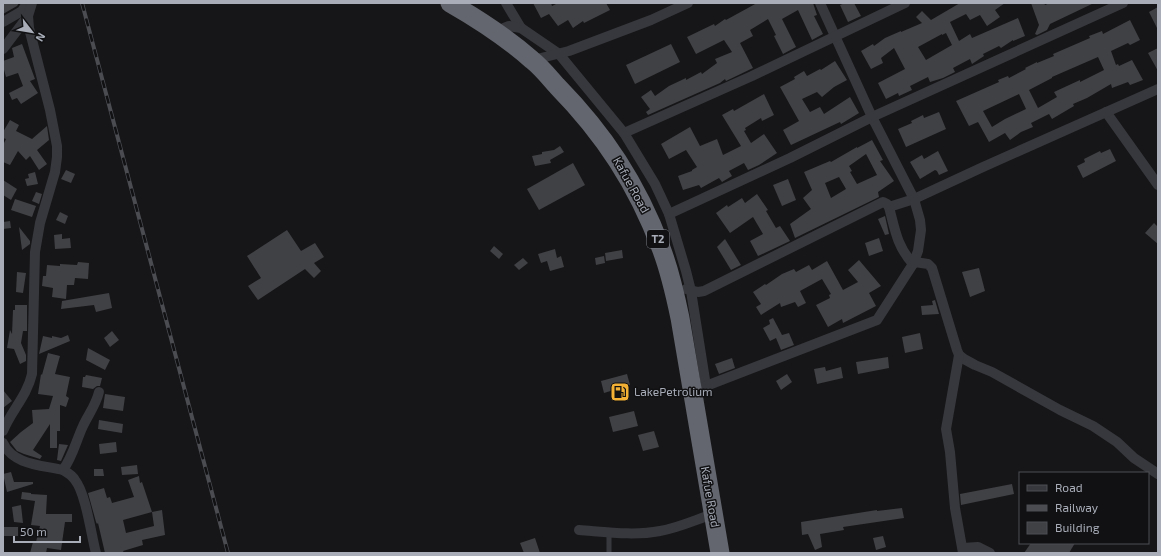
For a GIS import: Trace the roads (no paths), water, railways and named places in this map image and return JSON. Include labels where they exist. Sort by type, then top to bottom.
[{"type":"highway","name":"Kafue Road","points":[[450,3],[497,33],[533,60],[590,121],[622,167],[652,226],[661,248],[683,291],[699,388],[713,514],[720,553]]},
{"type":"street","points":[[3,22],[22,11],[26,3]]},
{"type":"street","points":[[3,49],[28,16],[32,3]]},
{"type":"street","points":[[506,3],[521,28],[559,54],[624,132],[655,184],[670,214],[683,291],[704,291],[880,203],[883,202],[887,204],[899,244],[906,256],[914,263],[928,264],[932,268],[959,355],[946,430],[950,452],[955,508],[963,550],[978,547],[990,553]]},
{"type":"street","points":[[533,60],[559,54],[651,20],[688,3]]},
{"type":"street","points":[[699,388],[873,322],[880,317],[914,263],[918,251],[921,230],[918,210],[872,117],[820,3]]},
{"type":"street","points":[[624,132],[752,76],[905,3]]},
{"type":"street","points":[[670,214],[790,158],[872,117],[1123,3]]},
{"type":"street","points":[[3,430],[25,394],[32,374],[35,252],[42,216],[56,165],[57,146],[29,28],[28,16]]},
{"type":"street","points":[[497,33],[509,26],[521,28]]},
{"type":"street","points":[[889,207],[914,200],[1158,89]]},
{"type":"street","points":[[1106,112],[1158,185]]},
{"type":"street","points":[[959,355],[975,365],[992,372],[1060,410],[1093,426],[1117,442],[1134,458],[1158,474]]},
{"type":"street","points":[[64,470],[71,458],[83,426],[96,403],[99,392]]},
{"type":"street","points":[[3,443],[12,455],[21,460],[64,470],[70,473],[79,486],[96,553]]},
{"type":"street","points":[[579,530],[645,533],[674,528],[713,514]]},
{"type":"lane","points":[[609,532],[609,553]]},
{"type":"railway","points":[[82,3],[228,553]]},
{"type":"place","name":"LakePetrolium","points":[[620,392]]}]
